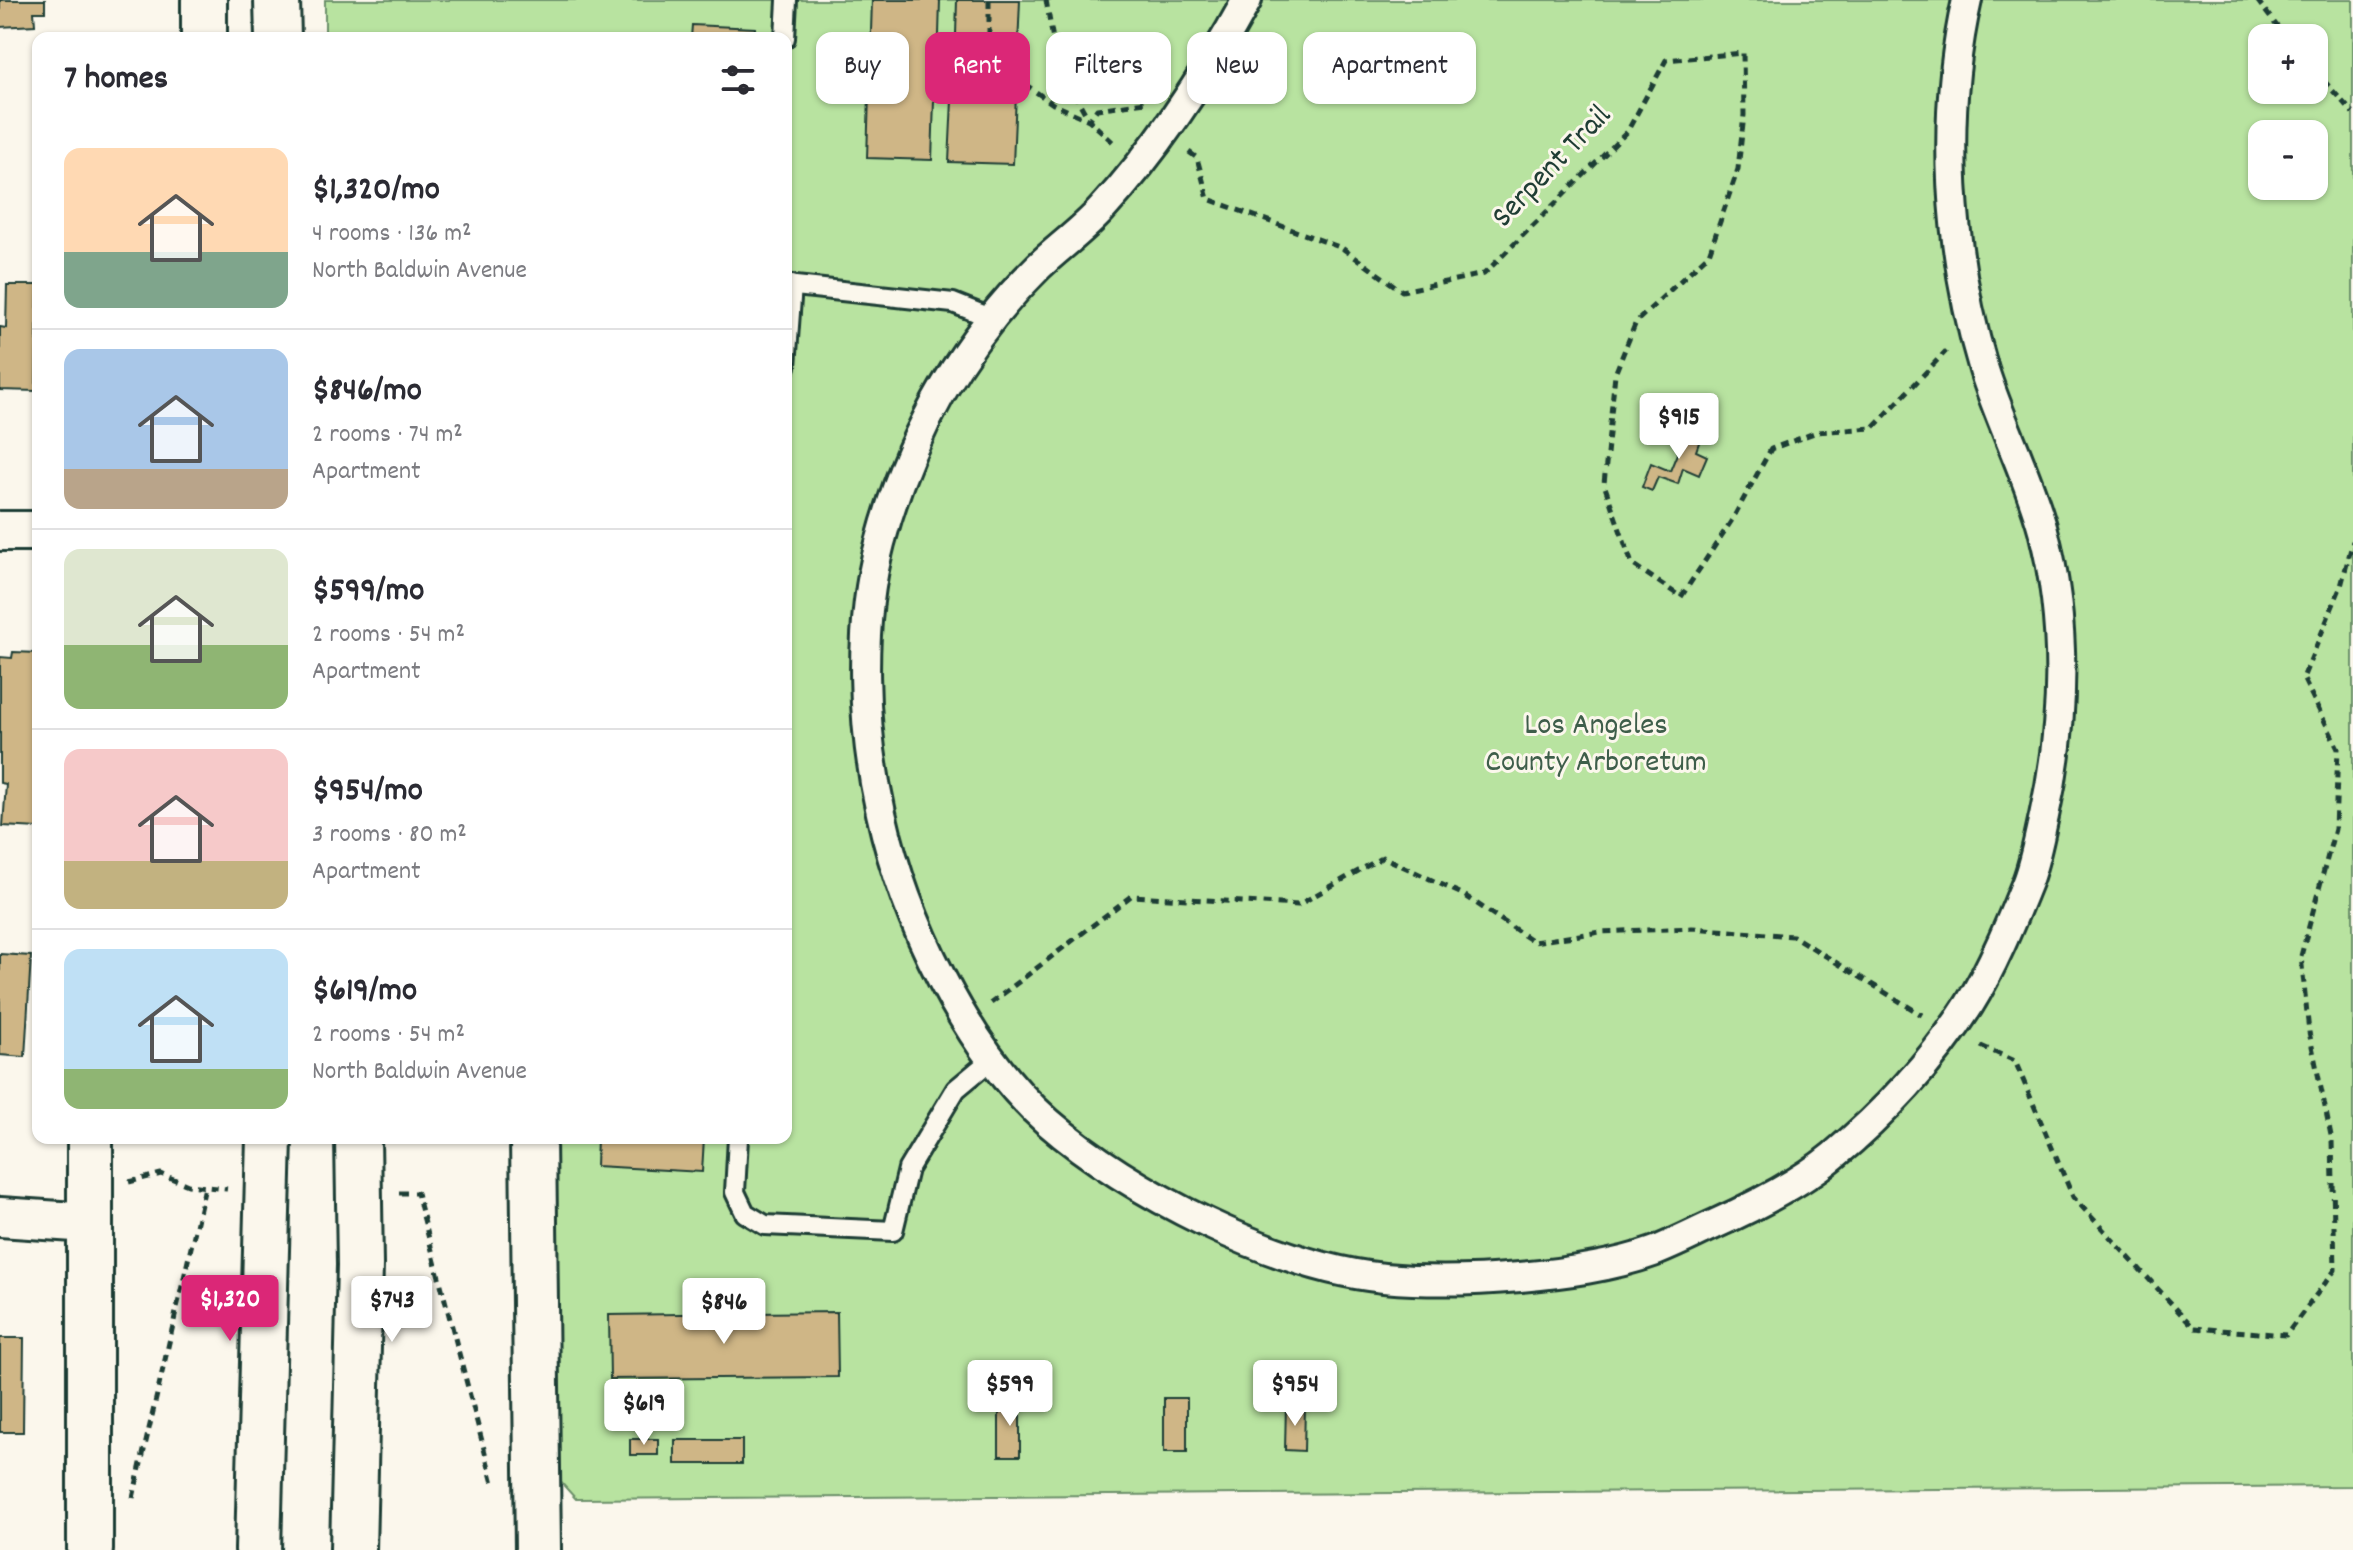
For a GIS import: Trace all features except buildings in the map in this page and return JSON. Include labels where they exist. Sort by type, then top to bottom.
[{"type":"main road","points":[[204,0],[204,32]]},
{"type":"main road","points":[[277,0],[278,32]]},
{"type":"main road","points":[[90,1144],[90,1550]]},
{"type":"main road","points":[[258,1550],[269,1144]]},
{"type":"main road","points":[[353,1550],[360,1265],[358,1144]]},
{"type":"main road","points":[[533,1144],[538,1550]]},
{"type":"street","points":[[1247,0],[1170,122],[1138,164],[1100,211],[1036,269],[966,349],[906,459],[877,551],[867,634],[870,763],[893,869],[928,956],[992,1059],[1045,1120],[1117,1173],[1191,1217],[1298,1258],[1377,1278],[1479,1280],[1563,1273],[1650,1253],[1743,1212],[1830,1159],[1914,1077],[1970,1004],[2031,874],[2057,756],[2060,636],[2042,529],[1984,368],[1960,260],[1952,170],[1953,59],[1967,0]]},
{"type":"street","points":[[0,531],[32,531]]},
{"type":"street","points":[[0,1217],[90,1223]]},
{"type":"lane","points":[[785,32],[787,0]]},
{"type":"lane","points":[[792,285],[953,303],[991,318]]},
{"type":"lane","points":[[738,1144],[735,1192],[745,1213],[765,1225],[893,1231],[908,1169],[956,1089],[992,1059]]},
{"type":"path","points":[[989,0],[986,61],[989,74],[997,81],[1029,87],[1089,120],[1138,164]]},
{"type":"path","points":[[1046,0],[1057,62],[1089,120]]},
{"type":"path","points":[[2257,0],[2275,24]]},
{"type":"path","name":"Serpent Trail","points":[[1170,122],[1197,158],[1208,199],[1342,248],[1402,291],[1484,274],[1627,132],[1666,60],[1743,53],[1744,115],[1738,169],[1709,254],[1636,322],[1615,374],[1604,484],[1632,564],[1681,597],[1732,520],[1771,449],[1817,432],[1873,428],[1913,390],[1972,320]]},
{"type":"path","points":[[2328,85],[2353,113]]},
{"type":"path","points":[[1089,120],[1097,109],[1161,102],[1170,122]]},
{"type":"path","points":[[969,1021],[1131,896],[1298,905],[1383,857],[1464,895],[1534,942],[1600,932],[1692,928],[1793,936],[1949,1031],[2015,1061],[2073,1197],[2194,1328],[2286,1335],[2335,1270],[2332,1140],[2309,1032],[2301,956],[2335,829],[2338,748],[2303,678],[2341,586],[2353,541]]},
{"type":"path","points":[[123,1182],[161,1174],[188,1185],[228,1189]]},
{"type":"path","points":[[131,1508],[205,1187]]},
{"type":"path","points":[[394,1193],[417,1193],[497,1496]]},
{"type":"green space","name":"Los Angeles County Arboretum","points":[[325,0],[2353,0],[2353,1486],[576,1499],[557,1478],[556,1144],[792,1144],[792,32],[325,32]]}]
